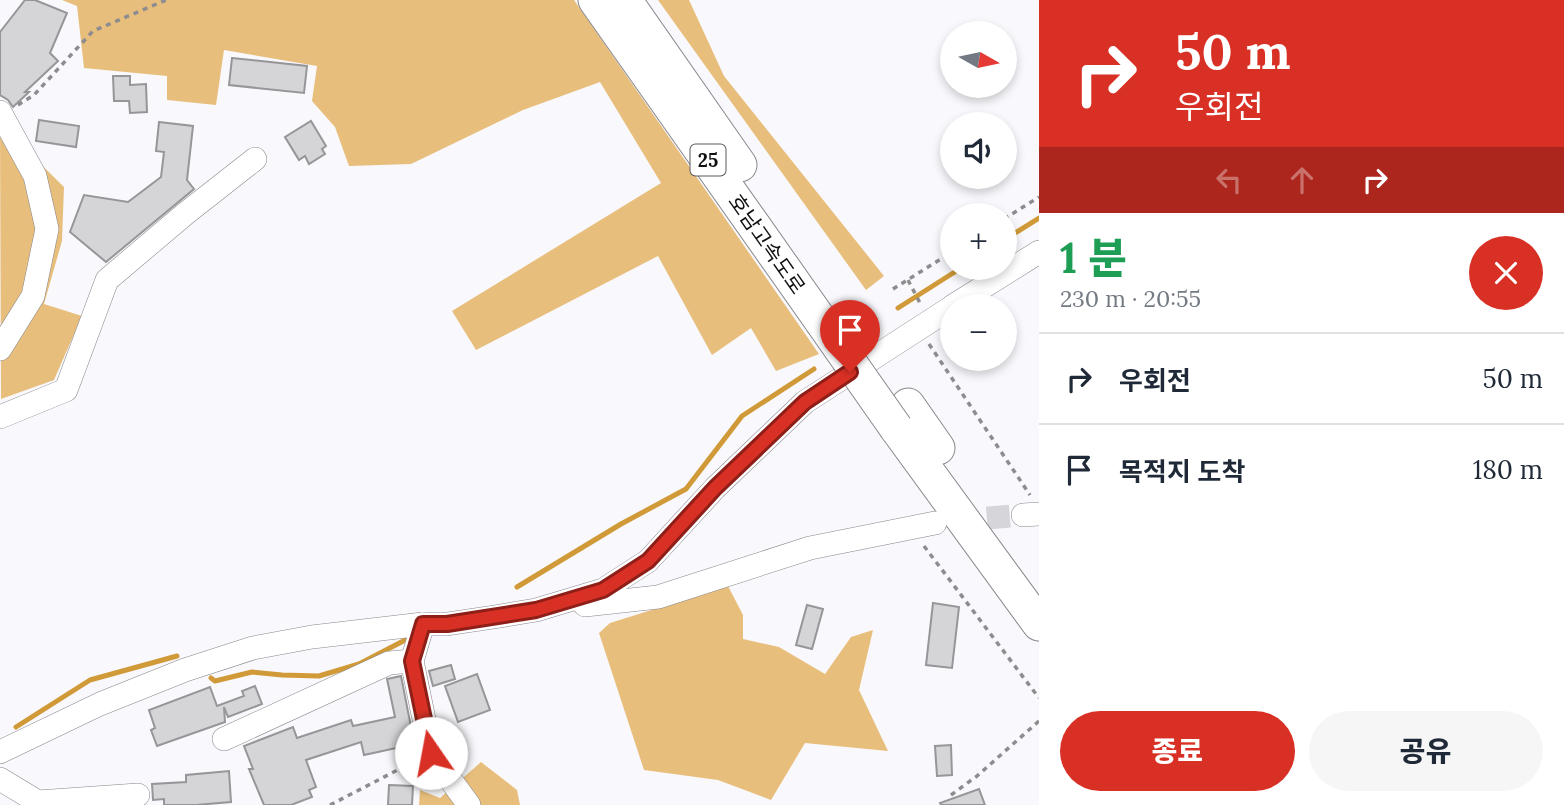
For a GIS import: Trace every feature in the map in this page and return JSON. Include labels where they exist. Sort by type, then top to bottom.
[{"type":"highway","name":"호남고속도로","points":[[595,0],[827,310],[902,417],[1039,624]]},
{"type":"highway","name":"호남고속도로","points":[[625,0],[827,310]]},
{"type":"highway","name":"호남고속도로","points":[[902,417],[1039,590]]},
{"type":"street","points":[[0,349],[33,296],[47,229],[35,176],[1,114]]},
{"type":"street","points":[[0,417],[66,390],[107,280],[255,159]]},
{"type":"street","points":[[973,294],[1039,251]]},
{"type":"street","points":[[536,610],[603,590],[648,561],[715,488],[805,402],[920,317],[940,311]]},
{"type":"street","points":[[0,751],[100,704],[185,670],[253,648],[312,637],[423,624],[447,624],[536,610],[658,597],[810,548],[935,523]]},
{"type":"street","points":[[423,624],[412,661],[431,753],[469,805]]},
{"type":"street","points":[[224,739],[389,663],[412,661]]},
{"type":"street","points":[[0,779],[38,802],[138,795]]},
{"type":"path","points":[[1,114],[34,95],[93,31],[166,0]]},
{"type":"path","points":[[1017,211],[1039,197]]},
{"type":"path","points":[[893,289],[940,260]]},
{"type":"path","points":[[908,280],[920,317],[1031,509]]},
{"type":"path","points":[[910,528],[1039,698]]},
{"type":"path","points":[[951,795],[1039,721]]},
{"type":"path","points":[[330,805],[431,753]]},
{"type":"shaded area","points":[[62,0],[574,0],[819,354],[776,371],[751,328],[712,355],[658,256],[476,350],[452,311],[661,183],[600,82],[523,110],[411,164],[349,166],[335,127],[312,101],[317,66],[224,50],[216,105],[167,100],[167,76],[84,68],[77,6]]},
{"type":"shaded area","points":[[658,0],[689,0],[724,76],[884,276],[866,290]]},
{"type":"shaded area","points":[[0,124],[64,187],[62,241],[44,304],[82,316],[54,380],[1,399]]},
{"type":"shaded area","points":[[728,586],[743,615],[743,639],[779,647],[825,674],[851,637],[873,630],[859,690],[888,751],[805,743],[771,800],[718,780],[644,770],[599,633],[610,623]]},
{"type":"shaded area","points":[[481,762],[517,790],[520,805],[419,805],[420,790],[440,798]]},
{"type":"building","points":[[25,0],[35,0],[67,13],[50,53],[58,61],[13,107],[0,95],[0,32]]},
{"type":"building","points":[[232,58],[307,66],[304,93],[229,85]]},
{"type":"building","points":[[113,76],[130,76],[130,85],[146,84],[147,112],[130,113],[129,101],[114,101]]},
{"type":"building","points":[[39,120],[79,126],[76,147],[36,141]]},
{"type":"building","points":[[311,121],[326,146],[322,149],[325,154],[309,164],[305,156],[299,160],[285,137]]},
{"type":"building","points":[[159,122],[193,126],[187,180],[194,189],[106,262],[70,232],[84,195],[128,202],[161,177],[164,152],[156,151]]},
{"type":"building","points":[[933,603],[959,607],[952,668],[926,665]]},
{"type":"building","points":[[807,605],[823,609],[812,649],[796,645]]},
{"type":"building","points":[[451,665],[455,679],[433,686],[429,671]]},
{"type":"building","points":[[477,674],[490,710],[458,722],[445,686]]},
{"type":"building","points":[[401,676],[413,737],[400,740],[401,747],[364,755],[361,742],[306,760],[316,787],[309,790],[312,797],[291,805],[264,805],[249,769],[253,769],[244,746],[293,727],[297,738],[351,720],[353,726],[395,717],[387,679]]},
{"type":"building","points":[[255,686],[262,704],[228,717],[224,707],[225,722],[157,746],[151,730],[155,728],[149,710],[210,687],[217,706],[244,696],[242,691]]},
{"type":"building","points":[[951,745],[952,775],[937,776],[935,746]]},
{"type":"building","points":[[229,771],[231,802],[164,805],[164,799],[153,800],[152,784],[186,782],[186,775]]},
{"type":"building","points":[[389,785],[413,786],[412,805],[388,805]]},
{"type":"building","points":[[979,789],[985,805],[940,803]]},
{"type":"waterway","points":[[1017,232],[1039,218]]},
{"type":"waterway","points":[[898,308],[942,280]]},
{"type":"waterway","points":[[517,587],[621,524],[686,489],[742,416],[814,369]]},
{"type":"waterway","points":[[211,678],[215,681],[252,672],[319,676],[359,664],[411,637]]},
{"type":"waterway","points":[[16,727],[90,680],[177,656]]},
{"type":"tunnel","points":[[953,521],[1023,515]]},
{"type":"route","points":[[431,753],[412,661],[423,624],[447,624],[536,610],[603,590],[648,561],[715,488],[805,402],[850,372]]}]
